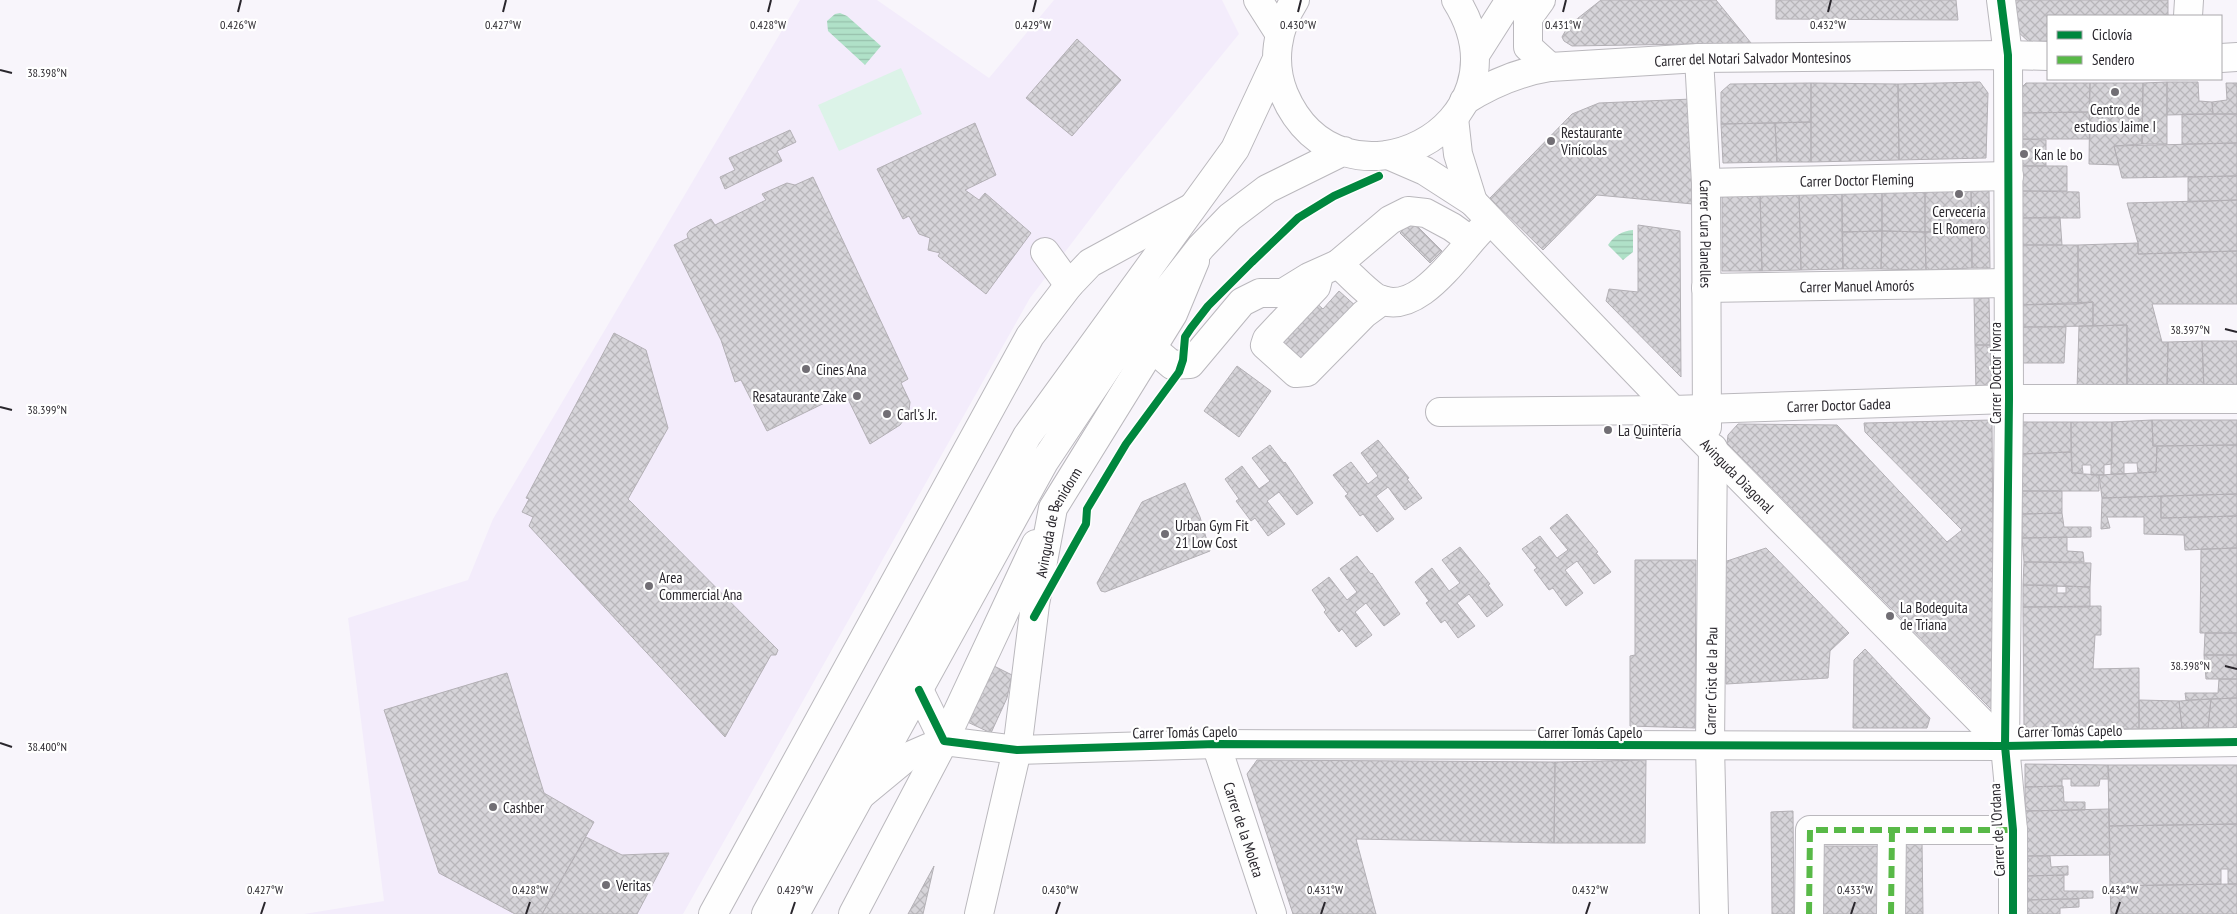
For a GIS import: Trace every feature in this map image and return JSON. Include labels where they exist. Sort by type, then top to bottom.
[{"type":"street","points":[[1258,0],[1279,33]]},
{"type":"street","points":[[1295,0],[1287,13],[1279,33],[1276,61],[1280,84],[1290,107],[1304,126],[1322,141],[1358,155],[1388,155]]},
{"type":"street","points":[[1456,0],[1472,34],[1475,56],[1474,71],[1459,110]]},
{"type":"street","points":[[1475,56],[1510,0]]},
{"type":"street","points":[[1541,0],[1528,18],[1528,47],[1550,67]]},
{"type":"street","name":"Carrer Doctor Ivorra","points":[[2001,0],[2008,55],[2009,176],[2009,399],[2005,746]]},
{"type":"street","points":[[2188,0],[2188,15]]},
{"type":"street","name":"Carrer del Notari Salvador Montesinos","points":[[1388,155],[1407,151],[1425,143],[1441,132],[1459,110],[1486,87],[1528,70],[1699,58],[2047,56]]},
{"type":"street","points":[[2222,58],[2237,57]]},
{"type":"street","name":"Carrer Cura Planelles","points":[[1699,58],[1706,183],[1708,409],[1706,430],[1708,443]]},
{"type":"street","points":[[766,914],[1027,436],[1235,148],[1276,61]]},
{"type":"street","name":"Avinguda Diagonal","points":[[1459,110],[1458,154],[1482,211]]},
{"type":"street","points":[[796,914],[1044,462],[1110,363],[1201,248],[1230,217],[1258,195],[1344,151]]},
{"type":"street","name":"Avinguda Diagonal","points":[[1388,155],[1425,171],[1482,211],[1673,410],[1708,443],[2005,746]]},
{"type":"street","name":"Carrer Doctor Fleming","points":[[1706,183],[2009,176]]},
{"type":"street","points":[[713,914],[1030,336],[1068,285],[1090,263],[1190,208]]},
{"type":"street","points":[[1152,348],[1172,365],[1190,364],[1242,302],[1260,293],[1283,293],[1328,268],[1390,220],[1408,211],[1426,213],[1452,227],[1470,240]]},
{"type":"street","points":[[1328,268],[1376,297],[1391,302],[1404,301],[1427,289],[1470,240],[1482,211]]},
{"type":"street","name":"Avinguda de Benidorm","points":[[978,914],[1017,750],[1035,604],[1053,508],[1173,314],[1201,248]]},
{"type":"street","points":[[1044,252],[1068,285]]},
{"type":"street","points":[[1328,268],[1316,287],[1267,339],[1265,345],[1296,373],[1307,372],[1364,314],[1383,300]]},
{"type":"street","name":"Carrer Manuel Amorós","points":[[1706,288],[2008,282]]},
{"type":"street","name":"Carrer Doctor Gadea","points":[[1440,412],[1673,410],[2009,399],[2237,399]]},
{"type":"street","name":"Carrer Crist de la Pau","points":[[1708,443],[1710,746],[1714,914]]},
{"type":"street","points":[[853,914],[944,741],[1053,508]]},
{"type":"street","points":[[919,690],[944,741]]},
{"type":"street","points":[[861,795],[907,757],[944,741]]},
{"type":"street","name":"Carrer Tomás Capelo","points":[[944,741],[1017,750],[1216,744],[2005,746],[2237,742]]},
{"type":"street","name":"Carrer de la Moleta","points":[[1216,744],[1272,914]]},
{"type":"street","name":"Carrer de l'Ordana","points":[[2005,746],[2013,830],[2013,914]]},
{"type":"street","points":[[1809,914],[1810,830],[2013,830]]},
{"type":"street","points":[[1891,914],[1892,830]]},
{"type":"shaded area","points":[[800,0],[877,0],[989,78],[1054,0],[1222,0],[1239,34],[1122,177],[1030,298],[683,914],[304,914],[384,901],[348,618],[468,580],[493,519]]},
{"type":"shaded area","points":[[840,13],[847,16],[881,46],[865,65],[828,31],[827,21],[835,14]]},
{"type":"shaded area","points":[[901,68],[922,114],[839,151],[818,105]]},
{"type":"shaded area","points":[[1633,230],[1633,252],[1623,260],[1608,245],[1619,235]]},
{"type":"building","points":[[1601,0],[1716,0],[1751,43],[1572,46],[1564,41],[1562,37],[1568,26]]},
{"type":"building","points":[[1776,0],[1956,0],[1958,20],[1776,19]]},
{"type":"building","points":[[2013,0],[2168,0],[2168,15],[2047,15],[2047,41],[2029,42],[2017,31]]},
{"type":"building","points":[[1077,39],[1121,80],[1072,136],[1026,98]]},
{"type":"building","points":[[1980,82],[1988,93],[1986,158],[1899,160],[1898,84]]},
{"type":"building","points":[[2167,82],[2167,144],[2142,144],[2143,83]]},
{"type":"building","points":[[2167,82],[2198,82],[2199,101],[2212,102],[2213,114],[2167,115]]},
{"type":"building","points":[[1811,83],[1898,84],[1899,160],[1811,162]]},
{"type":"building","points":[[1811,83],[1811,122],[1721,124],[1721,92],[1730,84]]},
{"type":"building","points":[[2026,83],[2090,83],[2089,112],[2018,113],[2017,92]]},
{"type":"building","points":[[2090,83],[2143,83],[2142,144],[2114,146],[2119,165],[2089,164]]},
{"type":"building","points":[[2226,83],[2237,83],[2237,114],[2213,114],[2212,102],[2227,100]]},
{"type":"building","points":[[1692,99],[1693,204],[1597,195],[1543,250],[1490,198],[1572,114],[1599,103]]},
{"type":"building","points":[[2089,112],[2090,139],[2019,139],[2018,113]]},
{"type":"building","points":[[2182,114],[2237,114],[2237,143],[2182,144]]},
{"type":"building","points":[[1811,122],[1811,162],[1777,162],[1775,123]]},
{"type":"building","points":[[975,123],[996,175],[965,190],[979,200],[985,193],[1031,233],[986,294],[938,256],[940,253],[928,250],[930,238],[919,234],[909,216],[903,219],[877,169]]},
{"type":"building","points":[[1775,123],[1777,162],[1723,163],[1721,124]]},
{"type":"building","points":[[790,130],[796,142],[777,151],[782,161],[725,189],[720,177],[735,170],[729,158]]},
{"type":"building","points":[[2019,139],[2046,140],[2046,166],[2020,166]]},
{"type":"building","points":[[2237,143],[2237,176],[2122,178],[2114,146]]},
{"type":"building","points":[[2020,166],[2067,166],[2067,191],[2020,191]]},
{"type":"building","points":[[2237,176],[2237,200],[2188,202],[2188,177]]},
{"type":"building","points":[[813,177],[908,379],[901,383],[910,402],[909,411],[905,418],[900,425],[870,444],[845,393],[767,431],[741,380],[735,382],[721,340],[674,245],[688,238],[687,234],[690,230],[711,219],[715,225],[766,200],[762,194],[787,183],[795,185]]},
{"type":"building","points":[[1971,189],[1989,189],[1990,268],[1972,268]]},
{"type":"building","points":[[1971,189],[1972,231],[1925,232],[1925,191]]},
{"type":"building","points":[[1842,191],[1882,192],[1882,231],[1842,232]]},
{"type":"building","points":[[1842,191],[1843,269],[1801,270],[1799,192]]},
{"type":"building","points":[[1925,191],[1925,232],[1882,231],[1882,192]]},
{"type":"building","points":[[2020,191],[2079,192],[2080,218],[2020,218]]},
{"type":"building","points":[[1760,192],[1799,192],[1801,270],[1762,271]]},
{"type":"building","points":[[1760,192],[1762,271],[1722,271],[1722,193]]},
{"type":"building","points":[[2237,200],[2237,251],[2138,254],[2138,243],[2127,203]]},
{"type":"building","points":[[2060,217],[2062,245],[2020,245],[2020,218]]},
{"type":"building","points":[[1412,221],[1442,251],[1430,263],[1400,233]]},
{"type":"building","points":[[1638,225],[1680,231],[1681,377],[1606,301],[1609,289],[1638,292]]},
{"type":"building","points":[[1882,231],[1881,269],[1843,269],[1842,232]]},
{"type":"building","points":[[1882,231],[1925,232],[1926,270],[1881,269]]},
{"type":"building","points":[[1972,231],[1972,268],[1926,270],[1925,232]]},
{"type":"building","points":[[2138,243],[2138,254],[2237,251],[2237,304],[2152,304],[2162,342],[2168,342],[2167,390],[2127,390],[2127,325],[2093,326],[2093,302],[2078,304],[2078,245]]},
{"type":"building","points":[[2020,245],[2078,245],[2078,304],[2019,305]]},
{"type":"building","points":[[1339,291],[1358,308],[1298,370],[1270,343],[1312,299],[1323,309]]},
{"type":"building","points":[[1974,298],[1989,298],[1990,345],[1975,345]]},
{"type":"building","points":[[2093,302],[2093,326],[2020,327],[2019,305]]},
{"type":"building","points":[[2127,325],[2127,390],[2077,390],[2079,326]]},
{"type":"building","points":[[2020,327],[2066,327],[2064,363],[2021,363]]},
{"type":"building","name":"Area Commercial Ana","points":[[614,333],[646,350],[668,428],[628,499],[778,650],[776,655],[771,655],[725,737],[529,526],[533,517],[522,512],[529,499],[526,498]]},
{"type":"building","points":[[2202,341],[2204,390],[2167,390],[2168,342]]},
{"type":"building","points":[[2202,341],[2237,341],[2237,390],[2204,390]]},
{"type":"building","points":[[1975,345],[1990,345],[1992,392],[1976,392]]},
{"type":"building","points":[[1237,366],[1271,391],[1239,437],[1204,411]]},
{"type":"building","points":[[1992,420],[1994,697],[1991,709],[1727,443],[1728,435],[1738,424],[1837,425],[1947,542],[1962,530],[1865,432],[1864,423]]},
{"type":"building","points":[[2152,420],[2237,420],[2237,445],[2153,446]]},
{"type":"building","points":[[2152,420],[2153,446],[2157,446],[2156,472],[2138,473],[2137,463],[2124,463],[2124,474],[2111,474],[2112,422]]},
{"type":"building","points":[[2020,422],[2071,422],[2071,452],[2021,454]]},
{"type":"building","points":[[2071,422],[2112,422],[2112,464],[2104,465],[2104,475],[2091,475],[2091,465],[2082,465],[2083,473],[2072,473]]},
{"type":"building","points":[[1378,440],[1409,478],[1407,479],[1422,498],[1405,510],[1388,487],[1376,496],[1394,519],[1377,532],[1363,514],[1360,516],[1345,496],[1348,494],[1333,475],[1351,462],[1368,484],[1378,476],[1361,453]]},
{"type":"building","points":[[1270,445],[1285,462],[1313,503],[1297,515],[1279,492],[1267,501],[1285,524],[1268,536],[1255,518],[1251,521],[1236,501],[1239,499],[1225,479],[1242,466],[1259,489],[1270,481],[1252,458]]},
{"type":"building","points":[[2237,445],[2237,494],[2102,498],[2099,475],[2156,472],[2157,446]]},
{"type":"building","points":[[2071,452],[2072,473],[2099,475],[2099,491],[2021,491],[2021,454]]},
{"type":"building","name":"Urban Gym Fit 21 Low Cost","points":[[1185,483],[1200,517],[1210,551],[1105,592],[1101,591],[1097,583],[1142,502]]},
{"type":"building","points":[[2021,491],[2062,491],[2062,513],[2022,514]]},
{"type":"building","points":[[2237,494],[2237,516],[2161,518],[2161,496]]},
{"type":"building","points":[[2161,496],[2161,518],[2237,516],[2237,548],[2185,550],[2184,535],[2144,534],[2144,517],[2107,517],[2110,528],[2101,529],[2102,498]]},
{"type":"building","points":[[2062,513],[2064,527],[2091,527],[2091,537],[2022,538],[2022,514]]},
{"type":"building","points":[[1567,514],[1598,552],[1596,553],[1611,572],[1594,584],[1577,561],[1565,570],[1583,593],[1566,606],[1553,588],[1549,590],[1534,570],[1537,568],[1522,549],[1540,536],[1557,558],[1568,550],[1550,528]]},
{"type":"building","points":[[2067,537],[2067,551],[2083,552],[2084,562],[2024,562],[2022,538]]},
{"type":"building","points":[[1460,547],[1490,584],[1488,585],[1503,605],[1487,617],[1469,594],[1457,603],[1475,626],[1458,638],[1445,620],[1441,623],[1426,603],[1429,601],[1415,582],[1432,568],[1449,591],[1460,583],[1442,560]]},
{"type":"building","points":[[1766,548],[1849,633],[1830,651],[1828,678],[1726,684],[1724,562]]},
{"type":"building","points":[[2237,548],[2237,633],[2200,633],[2201,549]]},
{"type":"building","points":[[1357,556],[1372,573],[1400,614],[1384,626],[1366,603],[1355,612],[1372,635],[1356,647],[1342,629],[1339,632],[1324,612],[1326,610],[1312,590],[1329,577],[1347,600],[1357,592],[1340,569]]},
{"type":"building","points":[[1635,560],[1696,560],[1695,728],[1630,726],[1630,656],[1635,655]]},
{"type":"building","points":[[2024,562],[2091,563],[2090,587],[2023,585]]},
{"type":"building","points":[[2023,585],[2057,585],[2057,593],[2066,593],[2066,586],[2090,587],[2090,607],[2023,607]]},
{"type":"building","points":[[2101,606],[2101,635],[2095,635],[2093,669],[2139,668],[2139,729],[2024,728],[2023,607]]},
{"type":"building","points":[[2205,633],[2237,633],[2237,655],[2204,655]]},
{"type":"building","points":[[1865,649],[1930,718],[1927,728],[1853,728],[1854,660]]},
{"type":"building","points":[[2204,655],[2237,655],[2237,679],[2206,679]]},
{"type":"building","points":[[988,663],[1012,675],[1007,698],[991,733],[961,719]]},
{"type":"building","name":"Cashber","points":[[507,673],[544,793],[594,822],[542,914],[515,914],[439,873],[384,710]]},
{"type":"building","points":[[2219,679],[2237,679],[2237,698],[2186,700],[2185,693],[2218,693]]},
{"type":"building","points":[[2237,698],[2237,729],[2208,728],[2211,699]]},
{"type":"building","points":[[2211,699],[2208,728],[2182,728],[2179,701]]},
{"type":"building","points":[[2139,700],[2179,701],[2182,728],[2139,729]]},
{"type":"building","points":[[1257,760],[1555,762],[1554,843],[1356,839],[1376,914],[1293,914],[1247,774]]},
{"type":"building","points":[[1646,760],[1645,843],[1554,843],[1555,762]]},
{"type":"building","points":[[2025,764],[2108,765],[2109,779],[2100,779],[2099,786],[2071,786],[2071,779],[2062,779],[2062,786],[2025,787]]},
{"type":"building","points":[[2108,765],[2237,765],[2237,824],[2109,826]]},
{"type":"building","points":[[2063,786],[2064,802],[2085,802],[2085,810],[2025,811],[2025,787]]},
{"type":"building","points":[[2109,809],[2110,855],[2025,856],[2025,811]]},
{"type":"building","points":[[1793,811],[1794,914],[1772,914],[1771,812]]},
{"type":"building","points":[[2237,824],[2237,884],[2228,884],[2228,869],[2221,869],[2221,884],[2110,886],[2109,826]]},
{"type":"building","name":"Veritas","points":[[586,837],[622,855],[669,853],[637,914],[542,914]]},
{"type":"building","points":[[1902,841],[1922,841],[1923,914],[1903,914]]},
{"type":"building","points":[[1821,846],[1880,846],[1880,914],[1822,914]]},
{"type":"building","points":[[2025,856],[2050,856],[2051,867],[2068,866],[2068,875],[2025,876]]},
{"type":"building","points":[[934,866],[923,914],[908,914]]},
{"type":"building","points":[[2064,875],[2064,891],[2093,891],[2093,898],[2026,900],[2025,876]]},
{"type":"building","points":[[2237,884],[2237,914],[2111,914],[2110,886]]},
{"type":"building","points":[[2079,899],[2079,907],[2060,908],[2060,914],[2026,914],[2026,900]]},
{"type":"marked path","points":[[1809,914],[1810,830],[2013,830]]},
{"type":"marked path","points":[[1891,914],[1892,830]]},
{"type":"cycle path","points":[[2001,0],[2008,55],[2009,399],[2005,746],[2013,830],[2013,914]]},
{"type":"cycle path","points":[[1034,617],[1086,524],[1087,509],[1126,444],[1179,372],[1183,360],[1185,337],[1208,306],[1298,218],[1334,196],[1379,176]]},
{"type":"cycle path","points":[[919,690],[944,741],[1017,750],[1216,744],[2005,746],[2237,742]]},
{"type":"place","name":"Centro de estudios Jaime I","points":[[2115,92]]},
{"type":"place","name":"Restaurante Vinícolas","points":[[1551,141]]},
{"type":"place","name":"Kan le bo","points":[[2024,154]]},
{"type":"place","name":"Cervecería El Romero","points":[[1959,194]]},
{"type":"place","name":"Cines Ana","points":[[806,369]]},
{"type":"place","name":"Resataurante Zake","points":[[857,396]]},
{"type":"place","name":"Carl's Jr.","points":[[887,414]]},
{"type":"place","name":"La Quintería","points":[[1608,430]]},
{"type":"place","name":"Urban Gym Fit 21 Low Cost","points":[[1165,534]]},
{"type":"place","name":"Area Commercial Ana","points":[[649,586]]},
{"type":"place","name":"La Bodeguita de Triana","points":[[1890,616]]},
{"type":"place","name":"Cashber","points":[[493,807]]},
{"type":"place","name":"Veritas","points":[[606,885]]}]
